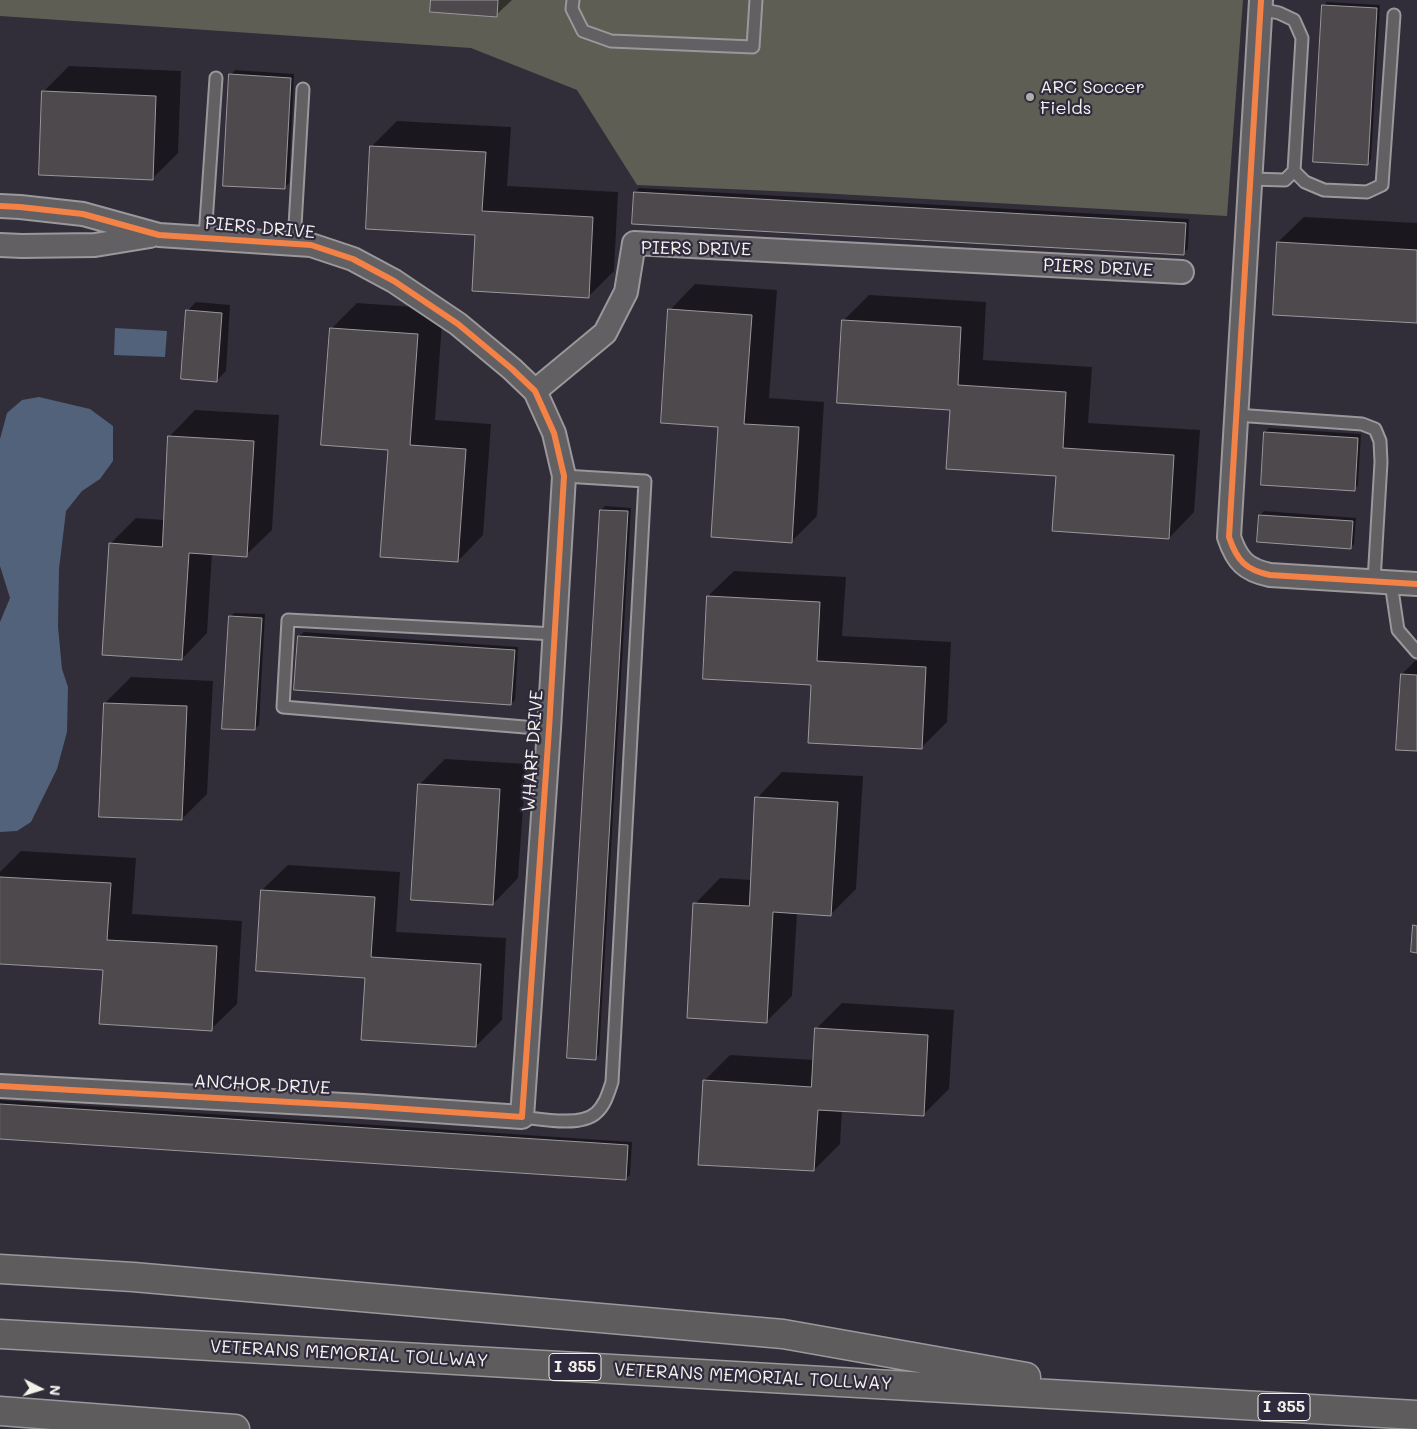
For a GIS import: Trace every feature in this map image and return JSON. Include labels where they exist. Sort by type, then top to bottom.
[{"type":"highway","points":[[0,1269],[133,1277],[784,1334],[1151,1399]]},
{"type":"highway","name":"VETERANS MEMORIAL TOLLWAY","points":[[0,1334],[1417,1415]]},
{"type":"highway","points":[[0,1411],[235,1429]]},
{"type":"street","points":[[1260,5],[1229,537],[1235,554],[1243,564],[1256,572],[1270,576],[1417,584]]},
{"type":"street","name":"PIERS DRIVE","points":[[0,206],[83,214],[159,235],[310,244],[353,259],[394,281],[458,324],[512,368],[535,391],[604,333],[626,292],[634,243],[1182,272]]},
{"type":"street","name":"PIERS DRIVE","points":[[0,245],[95,245],[159,235]]},
{"type":"street","name":"WHARF DRIVE","points":[[522,1117],[549,729],[564,476],[554,433],[535,391]]},
{"type":"street","name":"ANCHOR DRIVE","points":[[0,1086],[522,1117]]},
{"type":"lane","points":[[573,0],[572,9],[583,31],[611,40],[753,47],[756,0]]},
{"type":"lane","points":[[1250,179],[1285,180],[1294,172],[1302,38],[1294,20],[1260,5]]},
{"type":"lane","points":[[1294,172],[1305,182],[1324,190],[1367,192],[1382,185],[1394,16]]},
{"type":"lane","points":[[205,238],[216,78]]},
{"type":"lane","points":[[294,243],[303,89]]},
{"type":"lane","points":[[1236,415],[1362,424],[1375,429],[1380,441],[1383,582],[1398,630],[1417,652]]},
{"type":"lane","points":[[522,1117],[575,1121],[594,1115],[605,1102],[612,1082],[645,481],[564,476]]},
{"type":"lane","points":[[549,729],[283,707],[288,620],[555,634]]},
{"type":"shaded area","points":[[0,0],[1243,0],[1227,216],[819,193],[637,185],[577,90],[471,48],[0,16]]},
{"type":"water","points":[[115,328],[167,331],[165,357],[114,355]]},
{"type":"water","points":[[39,397],[90,409],[113,426],[113,461],[100,479],[82,491],[66,511],[59,569],[58,627],[62,669],[68,687],[67,732],[57,769],[31,822],[17,831],[0,832],[0,622],[10,598],[0,566],[0,439],[7,413],[22,400]]},
{"type":"building","points":[[431,0],[498,0],[497,17],[430,12]]},
{"type":"building","points":[[1322,5],[1377,8],[1368,165],[1313,162]]},
{"type":"building","points":[[229,74],[291,78],[285,189],[223,186]]},
{"type":"building","points":[[42,91],[156,96],[153,180],[39,175]]},
{"type":"building","points":[[370,146],[486,152],[482,211],[593,217],[589,298],[472,291],[475,235],[366,229]]},
{"type":"building","points":[[634,192],[1186,223],[1184,255],[632,224]]},
{"type":"building","points":[[1277,242],[1417,250],[1417,323],[1273,315]]},
{"type":"building","points":[[668,309],[752,315],[744,424],[799,427],[792,543],[711,537],[718,427],[661,423]]},
{"type":"building","points":[[186,310],[222,313],[217,382],[181,379]]},
{"type":"building","points":[[842,320],[961,327],[958,385],[1066,392],[1063,448],[1174,455],[1169,539],[1052,531],[1056,476],[946,469],[950,410],[837,403]]},
{"type":"building","points":[[330,328],[418,334],[410,445],[466,449],[458,562],[380,557],[388,450],[321,445]]},
{"type":"building","points":[[1264,432],[1358,438],[1355,491],[1261,485]]},
{"type":"building","points":[[168,436],[254,441],[247,557],[189,553],[182,660],[102,655],[109,543],[162,547]]},
{"type":"building","points":[[600,510],[628,511],[596,1060],[567,1058]]},
{"type":"building","points":[[1259,515],[1353,521],[1351,549],[1257,542]]},
{"type":"building","points":[[707,596],[820,602],[817,661],[926,667],[922,749],[808,743],[811,685],[703,679]]},
{"type":"building","points":[[229,616],[262,618],[255,730],[222,729]]},
{"type":"building","points":[[298,636],[515,650],[511,705],[294,690]]},
{"type":"building","points":[[1401,674],[1417,675],[1417,751],[1396,750]]},
{"type":"building","points":[[104,703],[187,706],[182,820],[99,817]]},
{"type":"building","points":[[418,784],[500,789],[493,905],[411,900]]},
{"type":"building","points":[[755,797],[838,802],[831,916],[773,912],[767,1023],[687,1018],[693,903],[749,906]]},
{"type":"building","points":[[0,877],[111,883],[107,940],[217,946],[212,1031],[99,1024],[103,970],[0,964]]},
{"type":"building","points":[[261,890],[375,897],[371,957],[481,964],[476,1047],[361,1040],[365,978],[256,971]]},
{"type":"building","points":[[1413,925],[1417,926],[1417,953],[1411,952]]},
{"type":"building","points":[[815,1028],[928,1035],[924,1116],[818,1110],[814,1171],[698,1165],[703,1080],[811,1087]]},
{"type":"building","points":[[0,1104],[628,1145],[626,1180],[0,1139]]},
{"type":"cycle path","points":[[1261,0],[1229,537],[1239,558],[1249,567],[1262,573],[1417,584]]},
{"type":"cycle path","points":[[0,206],[83,214],[159,235],[311,245],[353,259],[394,281],[458,324],[535,391],[554,433],[564,476],[549,729],[522,1117],[0,1086]]},
{"type":"place","name":"ARC Soccer Fields","points":[[1030,97]]}]
